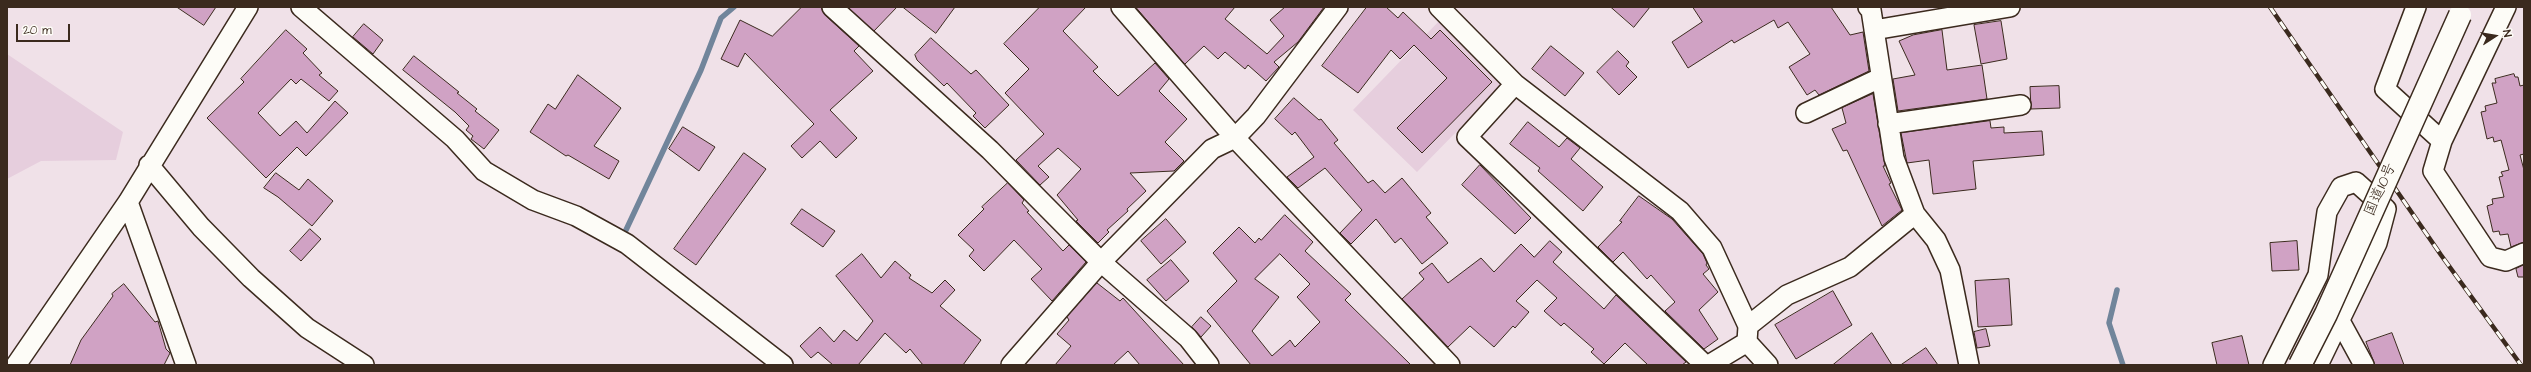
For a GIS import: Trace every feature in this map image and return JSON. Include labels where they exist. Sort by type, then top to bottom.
[{"type":"highway","name":"国道10号","points":[[2300,365],[2326,314],[2460,15]]},
{"type":"street","points":[[16,365],[128,202],[149,165],[248,7]]},
{"type":"street","points":[[301,7],[455,139],[484,171],[532,200],[576,216],[627,244],[783,365]]},
{"type":"street","points":[[832,7],[990,150],[1101,262],[1188,338],[1209,365]]},
{"type":"street","points":[[1121,7],[1235,138],[1450,365]]},
{"type":"street","points":[[1016,363],[1101,262],[1212,149],[1235,138],[1256,116],[1338,7]]},
{"type":"street","points":[[1439,7],[1514,84],[1680,211],[1712,248],[1748,334],[1768,365]]},
{"type":"street","points":[[1874,30],[2010,7]]},
{"type":"street","points":[[2416,7],[2385,89],[2442,141]]},
{"type":"street","points":[[2506,7],[2442,141],[2433,171],[2490,257],[2506,261],[2524,253]]},
{"type":"street","points":[[1870,8],[1894,158],[1915,214],[1936,240],[1950,270],[1969,365]]},
{"type":"street","points":[[1806,113],[1880,78]]},
{"type":"street","points":[[1514,84],[1467,137],[1705,365]]},
{"type":"street","points":[[1888,124],[2021,105]]},
{"type":"street","points":[[149,165],[201,227],[251,278],[307,328],[364,365]]},
{"type":"street","points":[[2273,365],[2318,275],[2327,212],[2341,187],[2356,182],[2386,209],[2377,243],[2318,365]]},
{"type":"street","points":[[128,202],[186,365]]},
{"type":"street","points":[[1710,365],[1748,334],[1787,295],[1850,267],[1915,214]]},
{"type":"street","points":[[2340,320],[2364,365]]},
{"type":"shaded area","points":[[1441,19],[1505,82],[1417,172],[1353,110]]},
{"type":"shaded area","points":[[7,54],[123,132],[116,160],[41,161],[7,179]]},
{"type":"building","points":[[177,7],[216,7],[204,25]]},
{"type":"building","points":[[802,7],[821,7],[825,15],[859,46],[854,51],[873,71],[830,110],[857,138],[836,158],[820,141],[802,158],[791,146],[814,124],[745,53],[738,67],[721,59],[740,20],[772,36]]},
{"type":"building","points":[[848,7],[897,7],[874,31]]},
{"type":"building","points":[[903,7],[955,7],[936,33]]},
{"type":"building","points":[[1040,7],[1086,7],[1063,31],[1098,67],[1093,71],[1118,96],[1155,63],[1169,79],[1159,91],[1187,119],[1165,142],[1184,161],[1174,171],[1130,173],[1146,191],[1127,209],[1128,211],[1107,230],[1109,232],[1098,243],[1076,221],[1078,220],[1057,195],[1081,169],[1058,148],[1038,166],[1049,177],[1040,185],[1016,160],[1044,134],[1005,93],[1029,69],[1004,44]]},
{"type":"building","points":[[1136,7],[1235,7],[1225,19],[1267,54],[1284,36],[1270,20],[1285,7],[1324,7],[1298,42],[1274,62],[1279,67],[1266,81],[1248,65],[1245,69],[1225,52],[1218,59],[1204,46],[1185,64]]},
{"type":"building","points":[[1367,7],[1386,7],[1398,18],[1403,12],[1431,39],[1440,30],[1492,82],[1422,153],[1397,128],[1447,78],[1414,45],[1400,59],[1391,50],[1358,93],[1322,66]]},
{"type":"building","points":[[1611,7],[1650,7],[1634,27]]},
{"type":"building","points":[[1693,7],[1831,7],[1850,35],[1863,32],[1869,71],[1819,95],[1815,90],[1807,95],[1789,67],[1810,54],[1788,22],[1778,28],[1774,20],[1734,43],[1732,40],[1688,68],[1672,42],[1702,22]]},
{"type":"building","points":[[2001,21],[2007,59],[1981,64],[1974,25]]},
{"type":"building","points":[[364,24],[383,40],[373,54],[353,37]]},
{"type":"building","points":[[286,30],[307,49],[303,53],[322,73],[319,75],[338,91],[329,101],[301,79],[296,84],[291,79],[258,113],[280,136],[296,121],[307,133],[335,101],[348,113],[306,156],[297,147],[266,178],[207,118],[244,82],[241,79]]},
{"type":"building","points":[[1942,30],[1947,70],[1982,65],[1987,99],[1898,111],[1893,79],[1915,75],[1899,41],[1913,35]]},
{"type":"building","points":[[931,38],[971,74],[976,70],[1009,105],[985,128],[973,116],[976,113],[947,83],[944,86],[917,60],[915,55]]},
{"type":"building","points":[[1551,46],[1584,73],[1565,96],[1532,69]]},
{"type":"building","points":[[1618,51],[1629,62],[1626,66],[1637,77],[1619,95],[1597,72]]},
{"type":"building","points":[[414,56],[459,92],[457,93],[477,109],[475,111],[499,130],[484,149],[471,139],[473,136],[466,130],[469,126],[455,112],[403,70]]},
{"type":"building","points":[[2514,74],[2515,77],[2518,77],[2520,86],[2524,85],[2524,154],[2520,155],[2524,170],[2524,242],[2511,247],[2508,234],[2500,235],[2499,231],[2493,232],[2487,206],[2493,204],[2492,199],[2504,197],[2499,177],[2503,176],[2501,172],[2509,170],[2501,140],[2494,142],[2493,137],[2487,139],[2481,112],[2486,111],[2485,106],[2497,103],[2492,83],[2496,83],[2495,79]]},
{"type":"building","points":[[578,75],[621,108],[594,146],[619,161],[609,179],[568,155],[566,156],[530,132],[548,104],[555,109]]},
{"type":"building","points":[[2059,86],[2060,108],[2031,109],[2030,87]]},
{"type":"building","points":[[1873,94],[1885,166],[1883,166],[1891,183],[1889,184],[1902,210],[1882,226],[1847,150],[1843,151],[1832,129],[1846,123],[1842,108]]},
{"type":"building","points":[[1294,98],[1319,120],[1321,119],[1338,140],[1334,143],[1368,183],[1373,180],[1385,193],[1402,178],[1431,213],[1426,217],[1448,243],[1422,264],[1401,238],[1395,243],[1376,219],[1351,244],[1340,233],[1362,210],[1325,168],[1298,188],[1287,177],[1314,157],[1295,132],[1292,135],[1275,119]]},
{"type":"building","points":[[1990,121],[1991,128],[2004,127],[2004,133],[2042,131],[2044,155],[1973,161],[1976,189],[1933,194],[1929,160],[1907,163],[1901,133]]},
{"type":"building","points":[[1528,122],[1559,147],[1567,138],[1580,148],[1571,159],[1603,187],[1583,211],[1538,171],[1540,168],[1510,144]]},
{"type":"building","points":[[683,127],[715,147],[699,171],[669,149]]},
{"type":"building","points":[[744,153],[766,169],[696,265],[674,249]]},
{"type":"building","points":[[1480,165],[1531,218],[1515,234],[1462,185]]},
{"type":"building","points":[[276,173],[299,190],[308,179],[333,201],[312,226],[278,197],[264,188]]},
{"type":"building","points":[[1008,183],[1024,200],[1022,203],[1029,211],[1027,212],[1063,251],[1069,245],[1086,262],[1052,301],[1031,279],[1042,269],[1014,240],[984,271],[969,256],[974,250],[958,235],[984,209],[982,207]]},
{"type":"building","points":[[1639,196],[1672,219],[1703,254],[1707,263],[1706,265],[1709,269],[1703,274],[1718,292],[1699,310],[1718,339],[1704,349],[1665,311],[1675,302],[1651,275],[1647,279],[1623,252],[1613,262],[1598,247],[1622,222],[1620,221]]},
{"type":"building","points":[[802,209],[835,231],[823,247],[791,224]]},
{"type":"building","points":[[1285,215],[1313,242],[1305,251],[1351,294],[1345,300],[1411,365],[1251,365],[1207,311],[1237,281],[1213,253],[1239,227],[1255,243],[1259,238],[1261,240]],"holes":[[[1280,254],[1310,284],[1297,297],[1320,322],[1295,347],[1290,340],[1272,356],[1252,331],[1279,297],[1255,279]]]},
{"type":"building","points":[[1166,219],[1186,242],[1161,264],[1141,241]]},
{"type":"building","points":[[310,229],[321,239],[301,261],[290,251]]},
{"type":"building","points":[[1550,241],[1562,252],[1553,262],[1604,309],[1616,295],[1686,362],[1682,365],[1648,365],[1625,343],[1604,364],[1591,352],[1594,349],[1564,323],[1561,326],[1544,311],[1557,298],[1537,280],[1516,301],[1529,312],[1515,328],[1513,326],[1494,347],[1470,326],[1448,347],[1402,299],[1424,279],[1419,273],[1432,263],[1448,283],[1481,258],[1494,272],[1521,244],[1534,257]]},
{"type":"building","points":[[2297,241],[2299,270],[2272,271],[2270,243]]},
{"type":"building","points":[[862,254],[881,278],[895,261],[911,275],[909,278],[932,293],[945,280],[955,290],[940,306],[981,340],[963,365],[923,365],[910,349],[906,353],[885,333],[858,365],[833,365],[818,352],[811,358],[800,346],[820,327],[834,342],[844,330],[857,341],[873,321],[836,276]]},
{"type":"building","points":[[1171,260],[1189,281],[1166,301],[1147,280]]},
{"type":"building","points":[[2524,265],[2524,277],[2518,277],[2516,269]]},
{"type":"building","points":[[2009,279],[2012,325],[1978,327],[1975,281]]},
{"type":"building","points":[[1097,283],[1120,301],[1123,298],[1184,365],[1140,365],[1128,351],[1113,365],[1055,365],[1071,346],[1057,334],[1069,320],[1067,317]]},
{"type":"building","points":[[124,284],[155,322],[158,321],[166,349],[170,353],[164,365],[70,365],[81,340],[113,296],[112,294]]},
{"type":"building","points":[[1833,291],[1852,325],[1796,359],[1775,325]]},
{"type":"building","points":[[1201,317],[1211,326],[1201,337],[1192,327]]},
{"type":"building","points":[[1986,329],[1990,346],[1977,348],[1974,332]]},
{"type":"building","points":[[1872,333],[1892,365],[1833,365]]},
{"type":"building","points":[[2392,333],[2404,365],[2375,365],[2366,342]]},
{"type":"building","points":[[2242,336],[2249,365],[2217,365],[2212,343]]},
{"type":"building","points":[[1926,348],[1938,365],[1901,365]]},
{"type":"waterway","points":[[626,230],[701,70],[721,18],[734,7]]},
{"type":"waterway","points":[[2117,290],[2109,323],[2123,365]]},
{"type":"railway","points":[[2270,7],[2441,255],[2521,365]]}]
